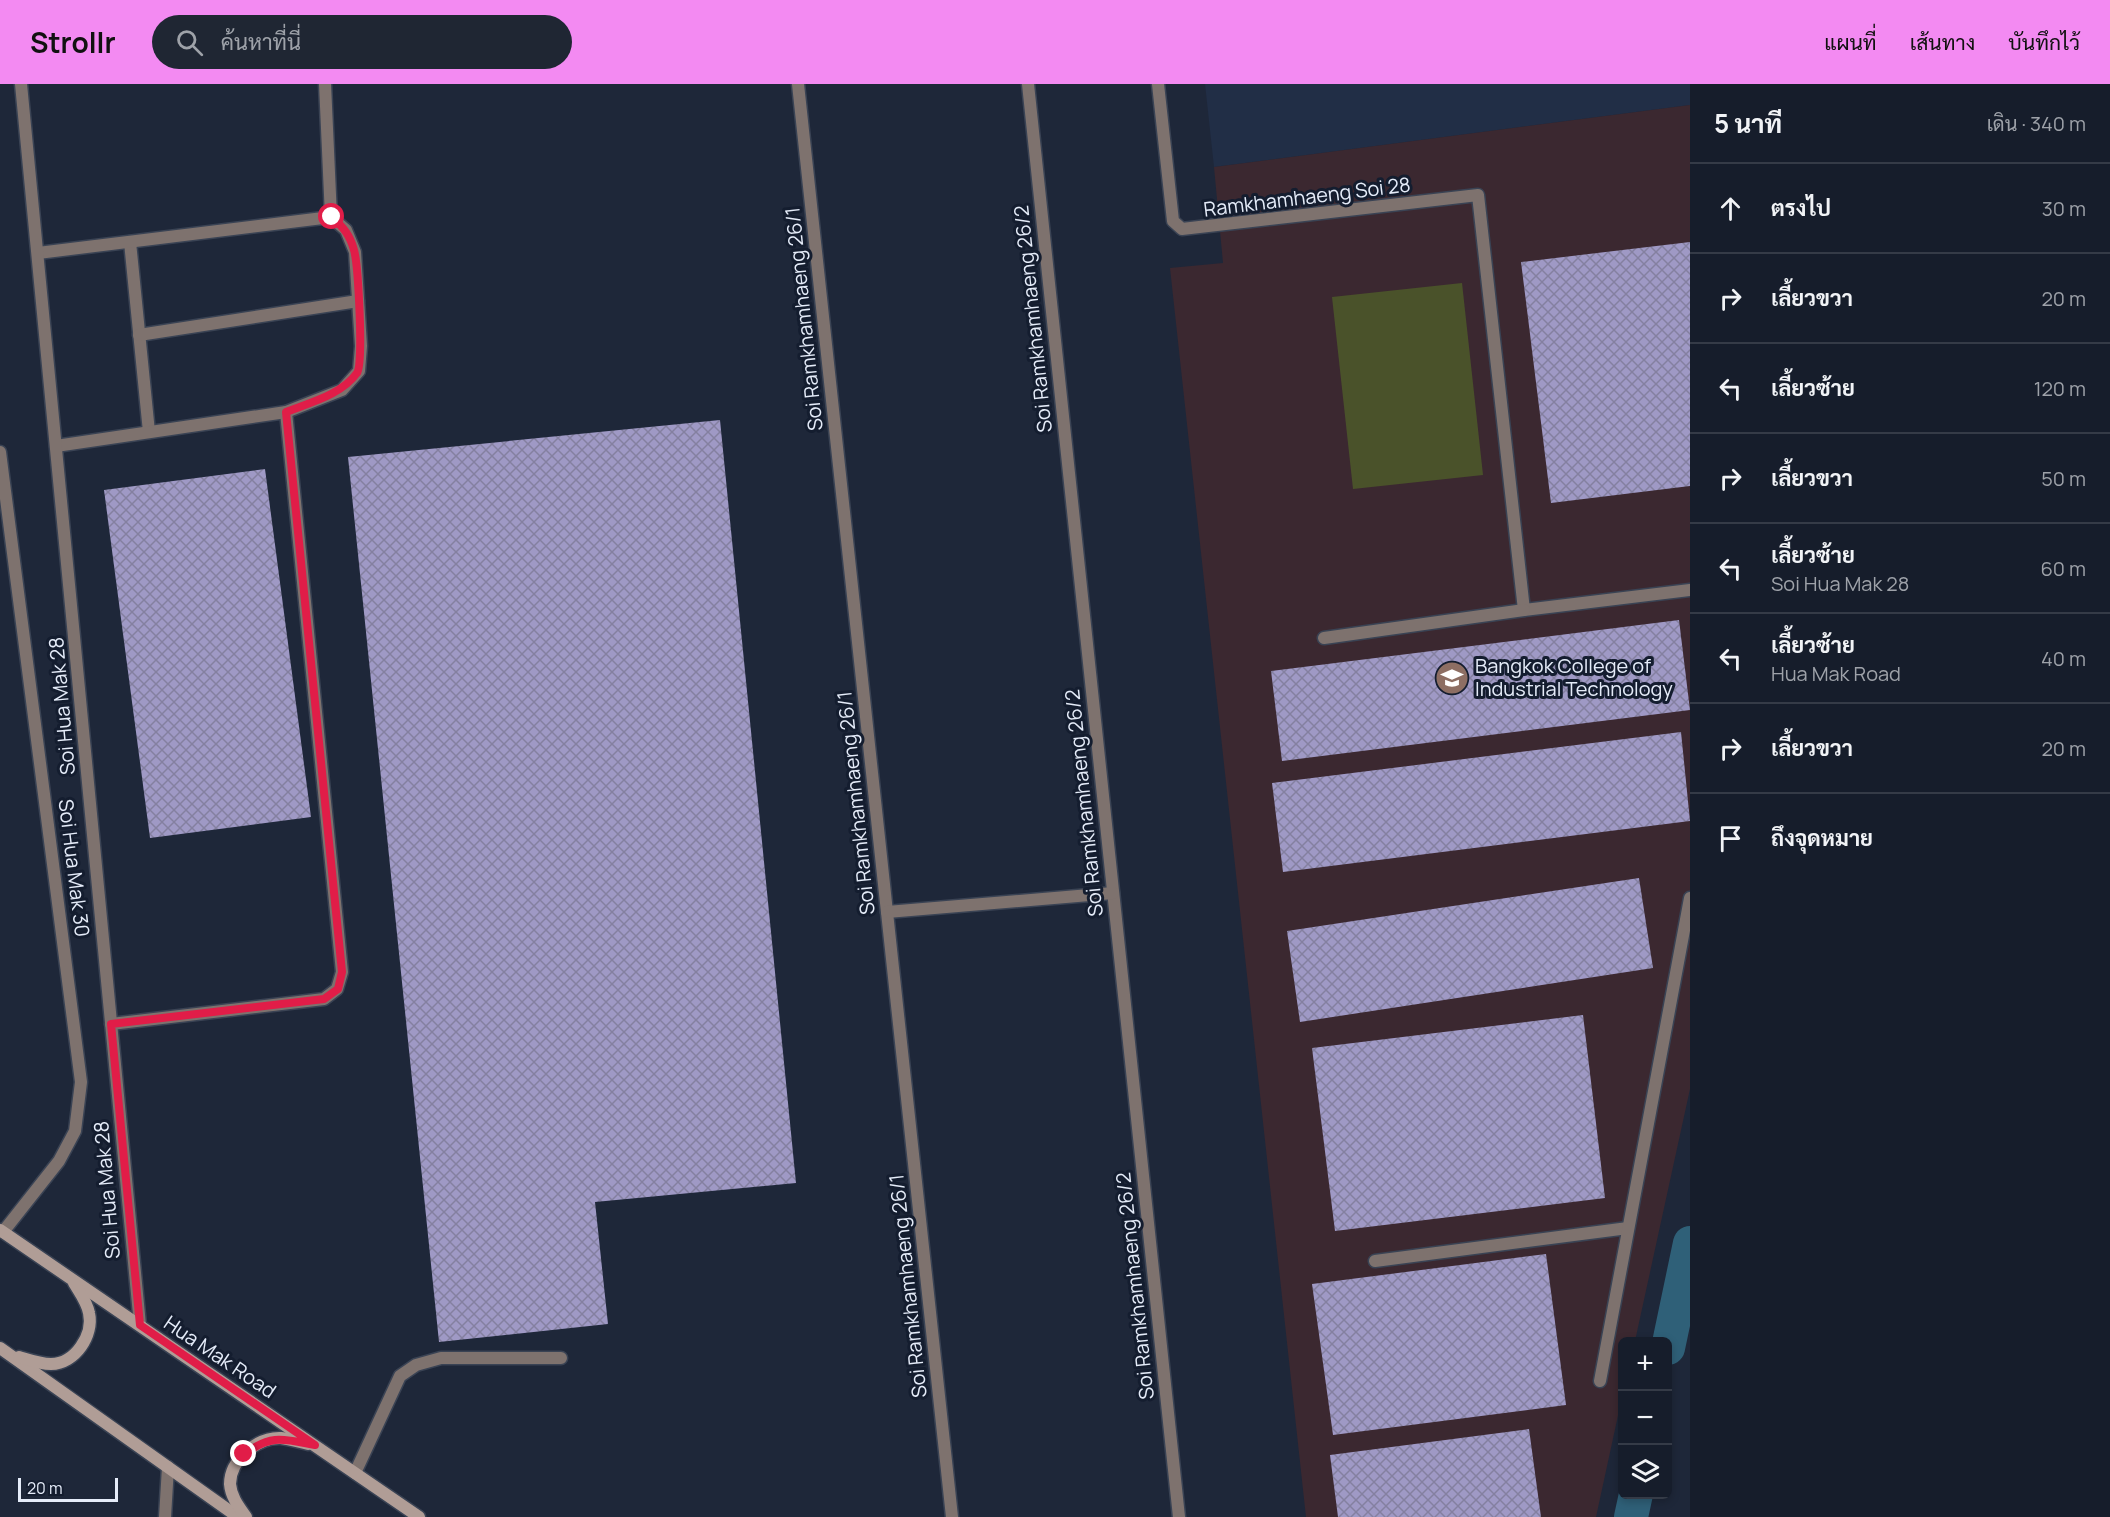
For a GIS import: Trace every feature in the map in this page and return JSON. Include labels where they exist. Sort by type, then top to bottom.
[{"type":"main road","name":"Hua Mak Road","points":[[2,1231],[419,1517]]},
{"type":"main road","points":[[5,1352],[52,1364],[67,1361],[81,1347],[88,1333],[90,1315],[85,1301],[70,1277]]},
{"type":"main road","points":[[5,1352],[238,1517]]},
{"type":"main road","points":[[246,1517],[232,1497],[230,1484],[237,1463],[244,1454],[265,1441],[280,1438],[315,1445]]},
{"type":"street","name":"Soi Hua Mak 28","points":[[21,84],[140,1325]]},
{"type":"street","points":[[56,446],[286,412],[342,390],[359,371],[355,252],[346,230],[332,217],[325,84]]},
{"type":"street","name":"Soi Ramkhamhaeng 26/1","points":[[798,84],[952,1517]]},
{"type":"street","name":"Soi Ramkhamhaeng 26/2","points":[[1028,84],[1179,1517]]},
{"type":"street","name":"Ramkhamhaeng Soi 28","points":[[1158,84],[1173,221],[1182,229],[1478,195],[1524,610]]},
{"type":"street","points":[[38,253],[332,217]]},
{"type":"street","points":[[130,242],[149,432]]},
{"type":"street","points":[[139,335],[358,301]]},
{"type":"street","points":[[111,1024],[324,999],[338,989],[342,972],[286,412]]},
{"type":"street","name":"Soi Hua Mak 30","points":[[0,452],[81,1082],[75,1131],[59,1161],[2,1231]]},
{"type":"street","points":[[1324,638],[1690,590]]},
{"type":"street","points":[[887,912],[1113,893]]},
{"type":"street","points":[[1600,1381],[1690,898]]},
{"type":"street","points":[[1376,1261],[1628,1228]]},
{"type":"street","points":[[355,1473],[400,1376],[416,1365],[441,1358],[561,1358]]},
{"type":"street","points":[[165,1517],[168,1467]]},
{"type":"shaded area","points":[[1205,84],[1690,84],[1690,105],[1214,167]]},
{"type":"shaded area","name":"Bangkok College of Industrial Technology","points":[[1690,105],[1690,1089],[1636,1337],[1618,1337],[1618,1415],[1596,1517],[1306,1517],[1170,268],[1223,263],[1214,167]]},
{"type":"green space","points":[[1462,283],[1483,475],[1353,489],[1332,297]]},
{"type":"building","points":[[1690,242],[1690,486],[1551,503],[1521,262]]},
{"type":"building","points":[[720,420],[796,1183],[595,1202],[608,1324],[439,1342],[348,457]]},
{"type":"building","points":[[265,469],[311,817],[150,838],[104,490]]},
{"type":"building","points":[[1679,620],[1690,710],[1282,761],[1271,671]]},
{"type":"building","points":[[1681,732],[1690,821],[1283,872],[1272,783]]},
{"type":"building","points":[[1639,878],[1653,968],[1300,1022],[1287,931]]},
{"type":"building","points":[[1583,1015],[1605,1198],[1335,1231],[1312,1048]]},
{"type":"building","points":[[1546,1254],[1566,1405],[1333,1435],[1312,1284]]},
{"type":"building","points":[[1529,1429],[1541,1517],[1338,1517],[1330,1455]]},
{"type":"waterway","points":[[1670,1337],[1690,1243]]},
{"type":"waterway","points":[[1631,1517],[1635,1499]]},
{"type":"place","name":"Bangkok College of Industrial Technology","points":[[1452,678]]},
{"type":"route","points":[[244,1454],[265,1441],[280,1438],[315,1445],[140,1325],[111,1024],[324,999],[338,989],[342,972],[286,412],[342,390],[359,371],[361,346],[355,252],[346,230],[332,217]]}]
